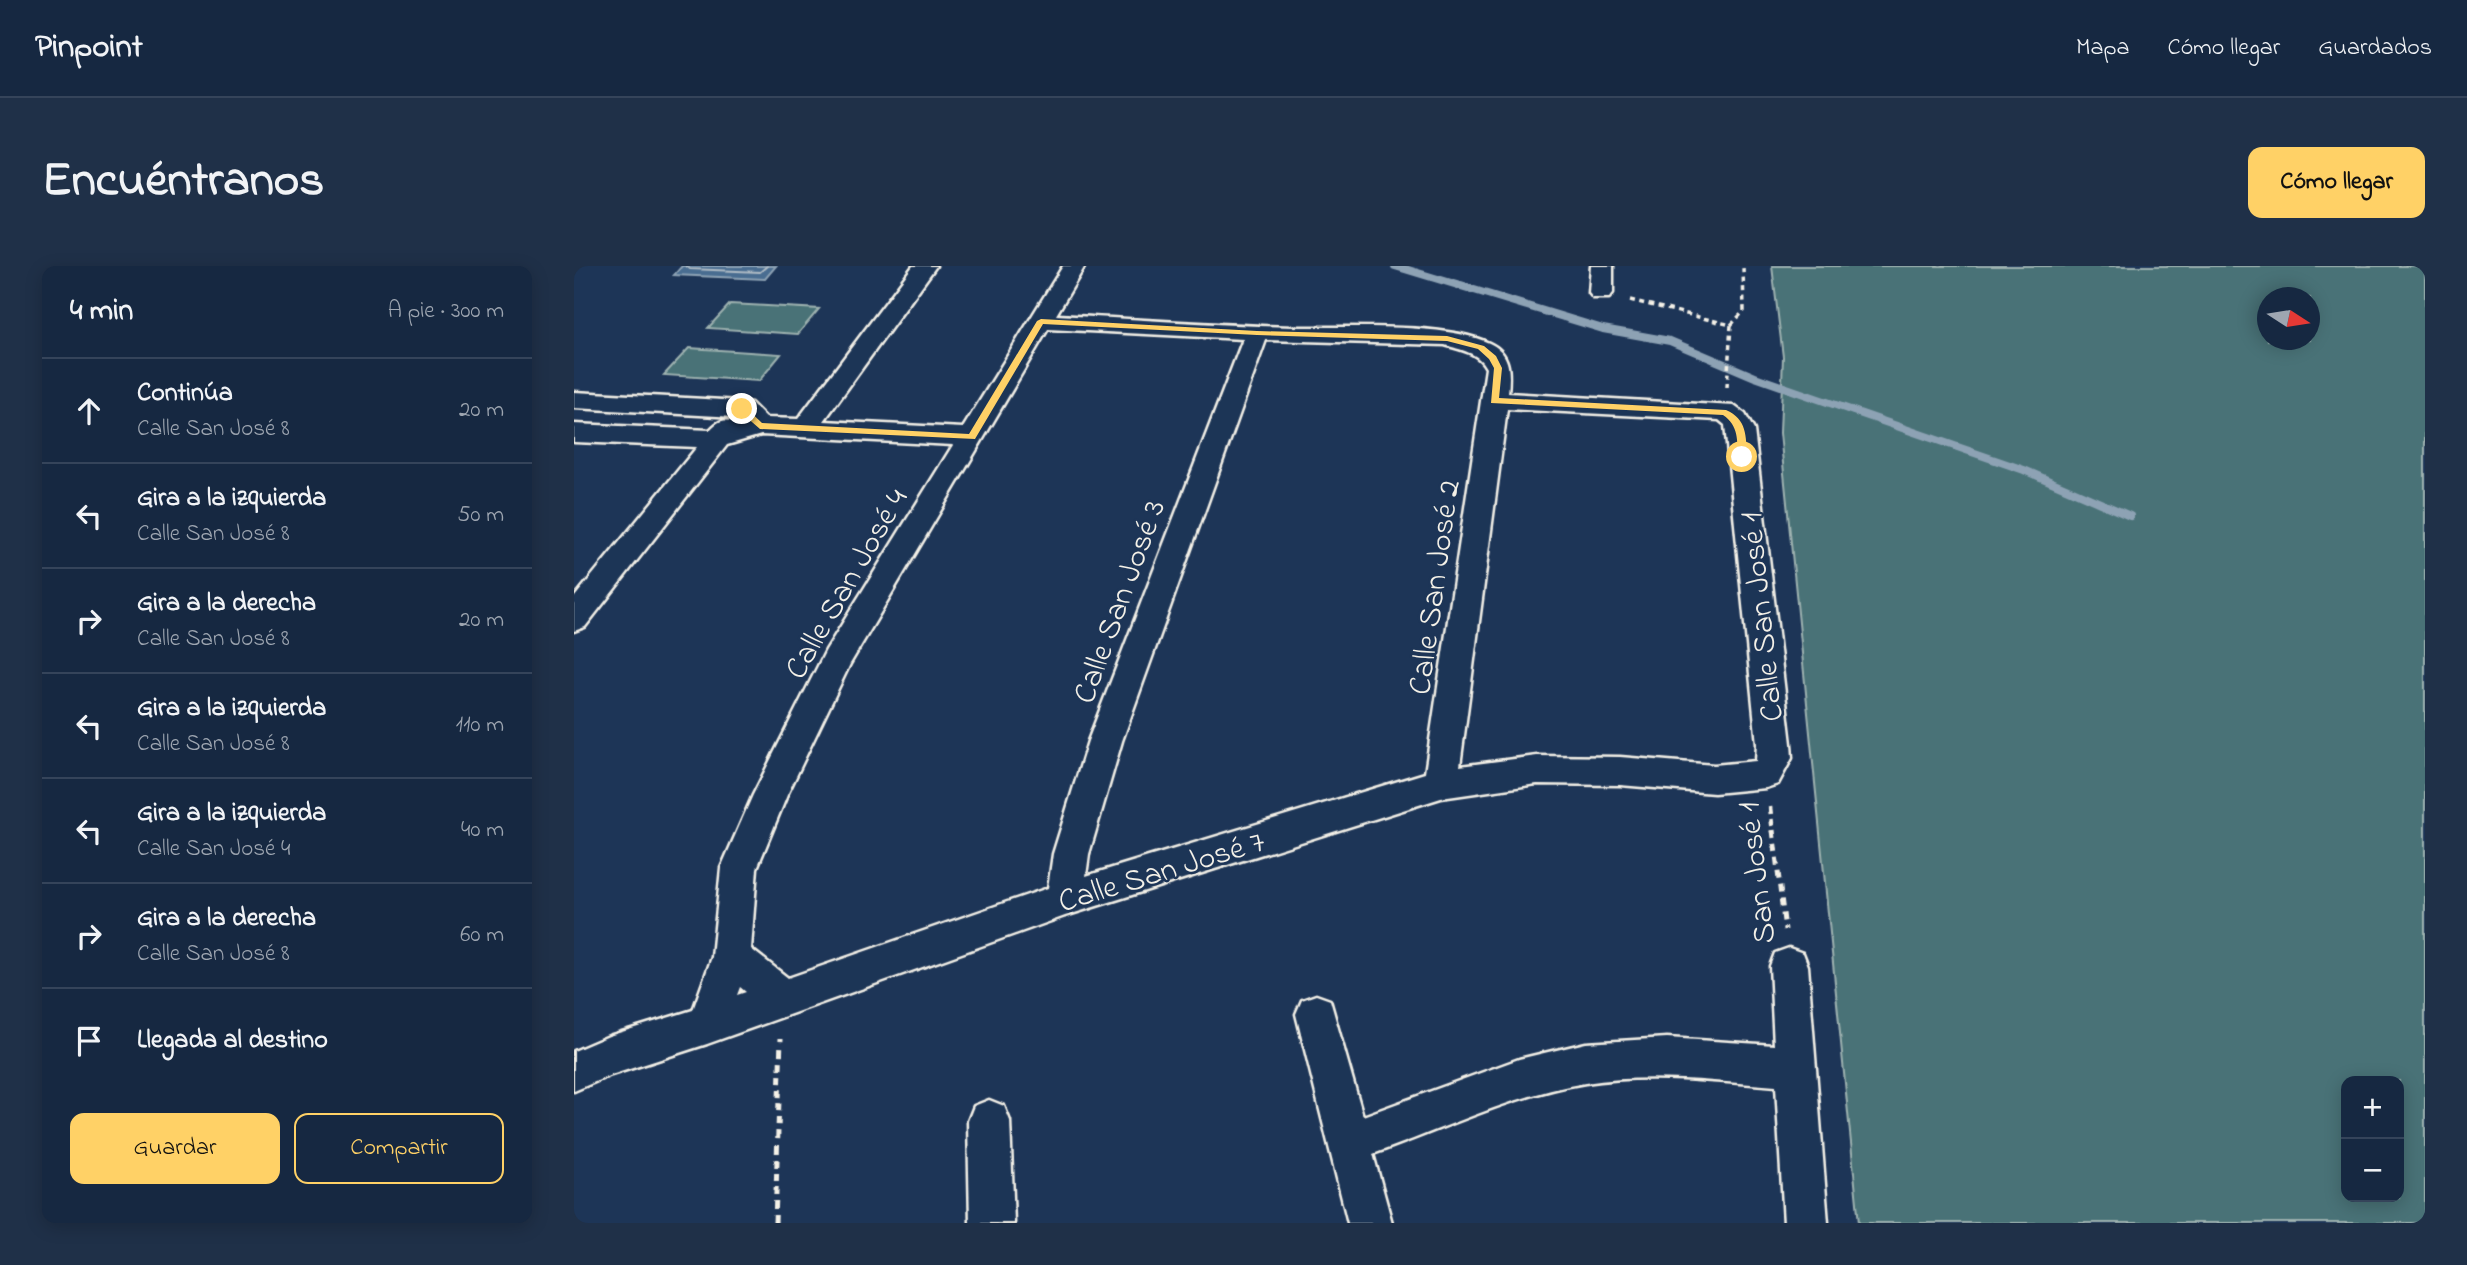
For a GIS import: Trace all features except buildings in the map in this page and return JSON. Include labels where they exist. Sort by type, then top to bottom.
[{"type":"street","points":[[805,428],[925,266]]},
{"type":"street","name":"Calle San José 4","points":[[731,957],[739,868],[770,795],[837,659],[1074,266]]},
{"type":"street","points":[[1601,293],[1602,266]]},
{"type":"street","points":[[1041,321],[1257,333]]},
{"type":"street","name":"Calle San José 2","points":[[1257,333],[1436,338],[1465,342],[1481,348],[1493,357],[1498,368],[1441,783]]},
{"type":"street","name":"Calle San José 3","points":[[1065,899],[1071,854],[1105,741],[1257,333]]},
{"type":"street","points":[[574,400],[751,417],[805,428],[972,437]]},
{"type":"street","name":"Calle San José 1","points":[[1494,401],[1726,412],[1736,420],[1741,430],[1774,744],[1774,758],[1766,774]]},
{"type":"street","points":[[574,619],[717,439],[751,417]]},
{"type":"street","points":[[574,433],[717,439]]},
{"type":"street","name":"Calle San José 7","points":[[574,1071],[609,1056],[707,1025],[1065,899],[1441,783],[1537,770],[1620,771],[1714,779],[1766,774]]},
{"type":"street","points":[[707,1025],[731,957],[783,998]]},
{"type":"street","points":[[1789,966],[1806,1223]]},
{"type":"street","points":[[1316,1014],[1370,1223]]},
{"type":"street","points":[[1349,1142],[1519,1079],[1586,1063],[1667,1058],[1796,1068]]},
{"type":"street","points":[[989,1121],[992,1223]]},
{"type":"path","points":[[1727,381],[1731,325],[1744,311],[1743,266]]},
{"type":"path","points":[[1601,293],[1731,325]]},
{"type":"path","name":"San José 1","points":[[1766,774],[1789,966]]},
{"type":"path","points":[[775,1223],[783,998]]},
{"type":"green space","points":[[1772,266],[2425,266],[2425,1223],[1859,1223],[1780,433],[1783,357]]},
{"type":"green space","points":[[730,304],[819,309],[798,334],[708,328]]},
{"type":"green space","points":[[689,348],[781,354],[759,381],[664,375]]},
{"type":"water","points":[[682,266],[776,266],[765,279],[674,275]]},
{"type":"waterway","points":[[1395,266],[1603,329],[1670,341],[1755,377],[2024,470],[2130,516]]},
{"type":"route","points":[[742,409],[760,426],[972,437],[1041,321],[1257,333],[1447,338],[1481,348],[1493,357],[1498,368],[1494,401],[1726,412],[1736,420],[1741,430],[1742,457]]}]
